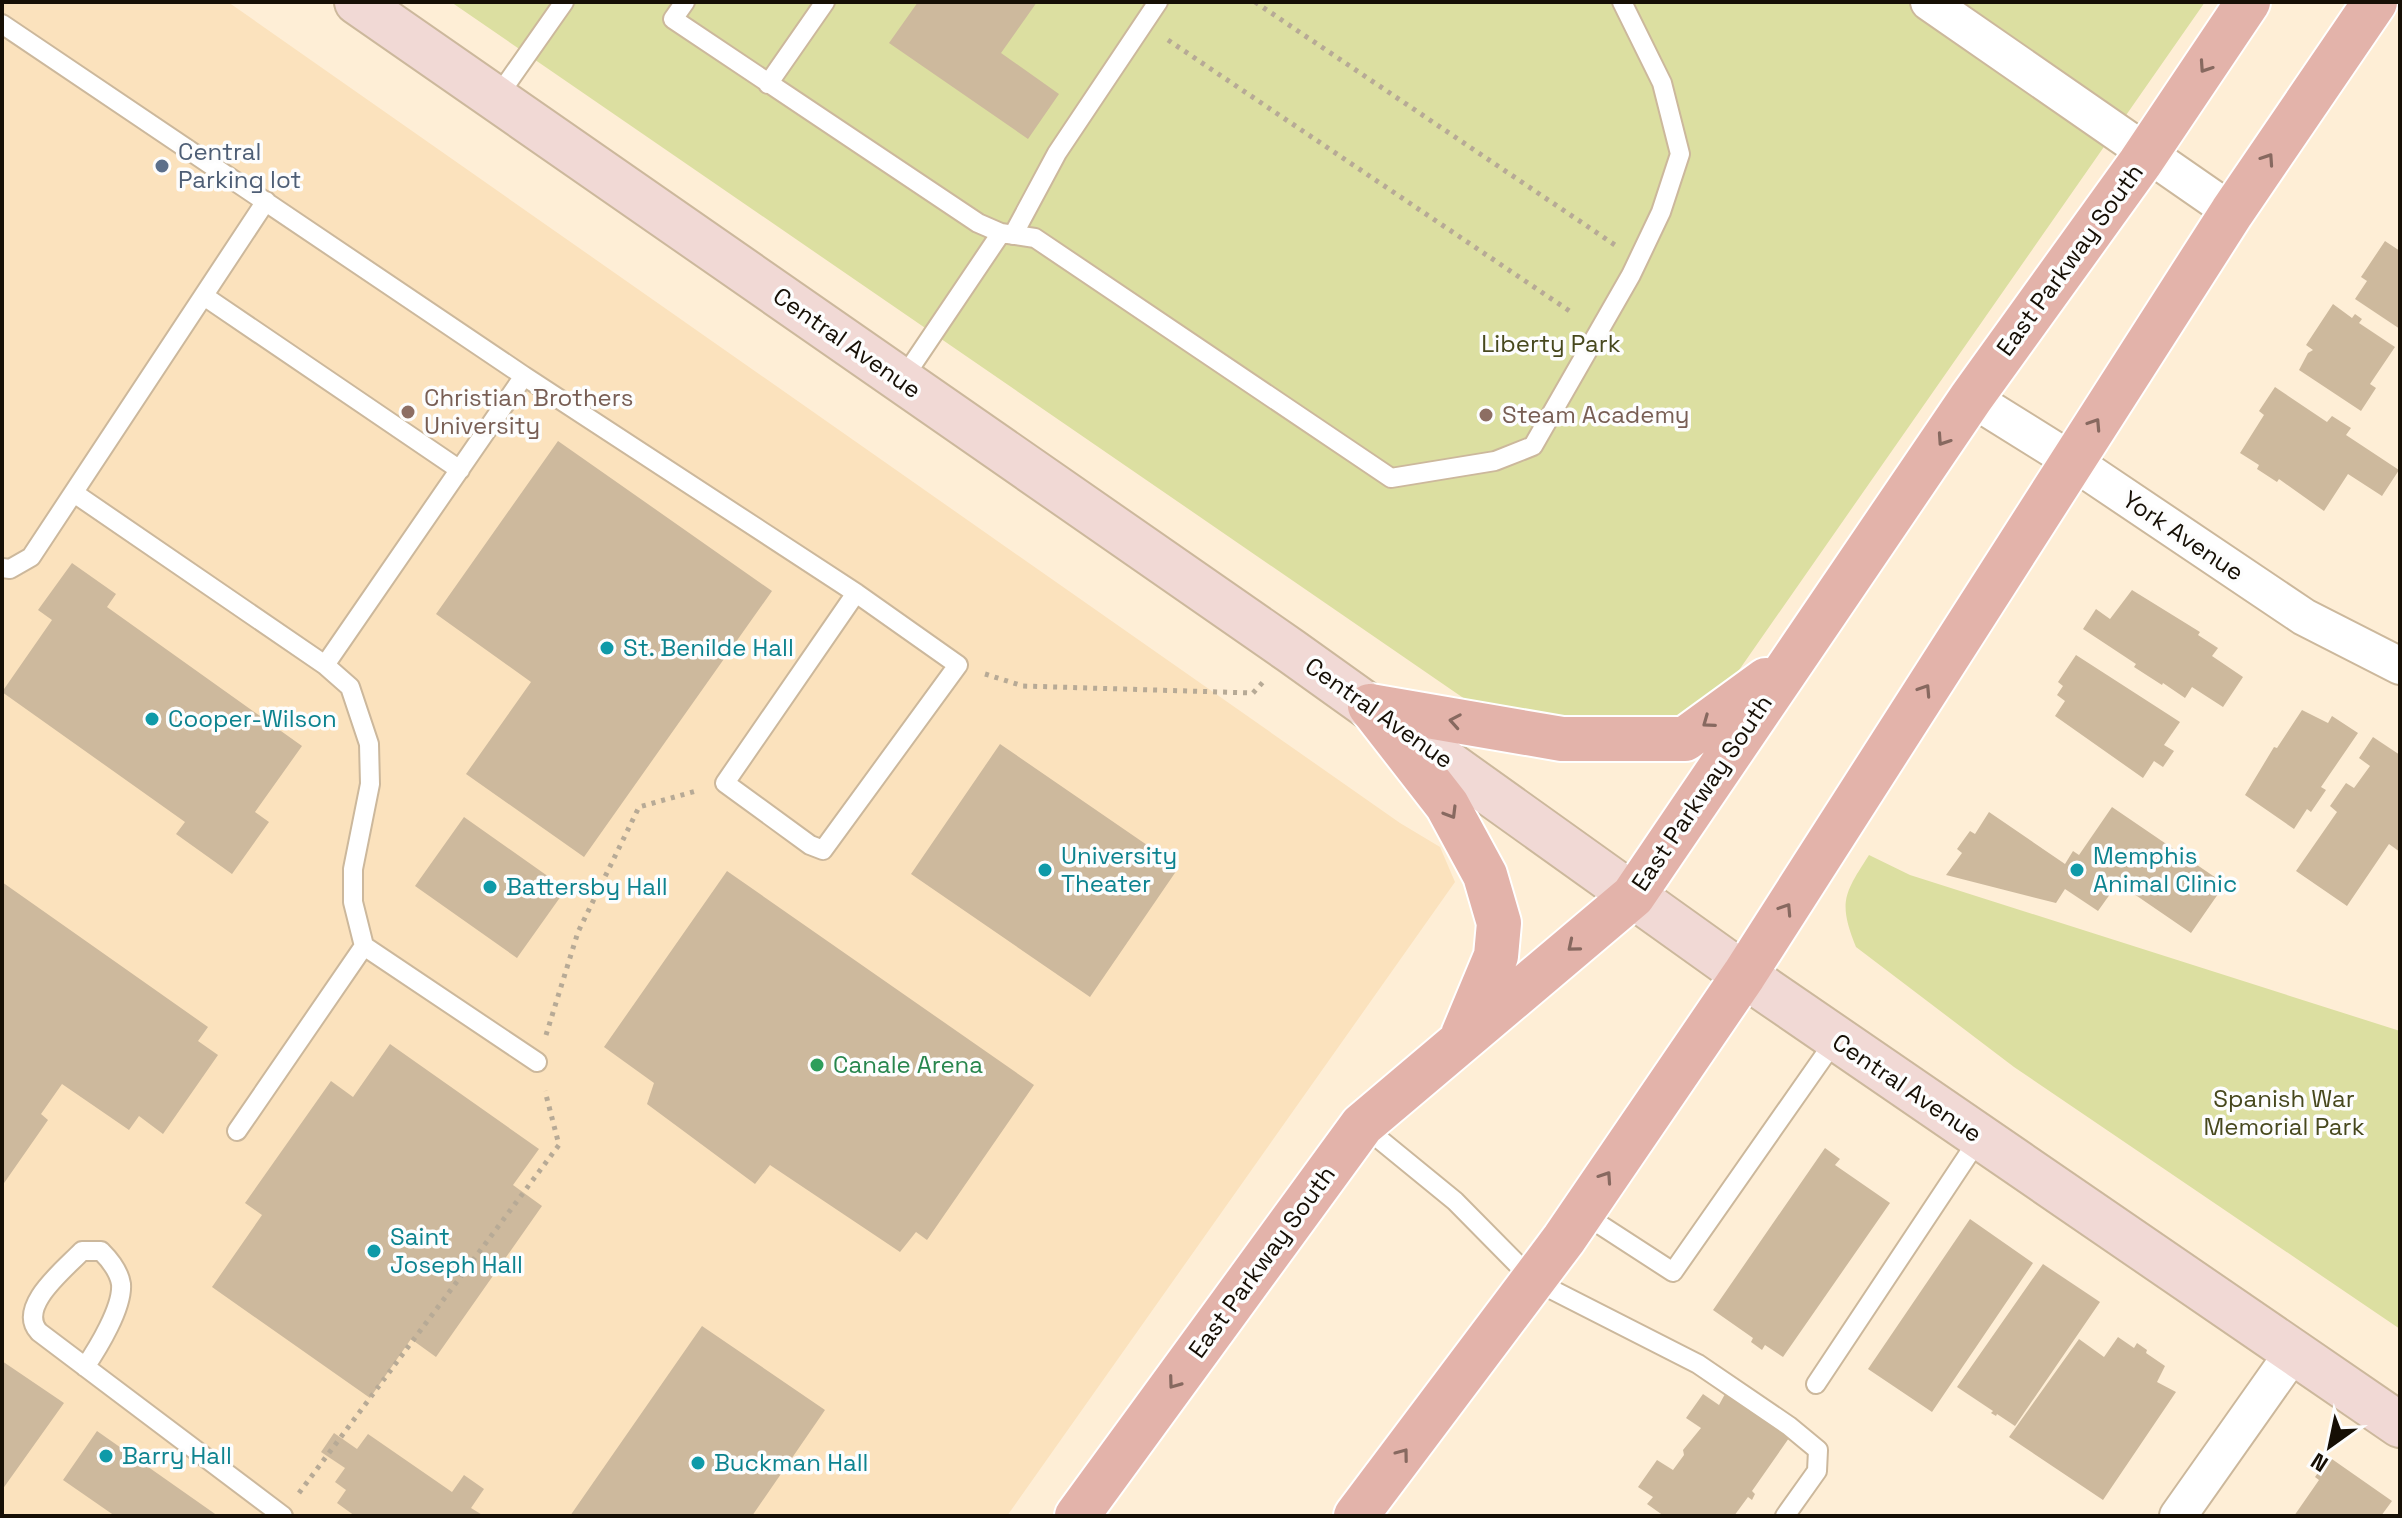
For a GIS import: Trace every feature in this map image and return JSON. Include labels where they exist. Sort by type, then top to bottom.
[{"type":"main road","name":"Central Avenue","points":[[357,2],[1370,706],[1744,975],[2400,1425]]},
{"type":"main road","name":"East Parkway South","points":[[1077,1516],[1362,1125],[1633,896],[1971,398],[2146,154],[2248,2]]},
{"type":"main road","points":[[1356,1516],[1582,1213],[1744,975],[2232,212],[2375,2]]},
{"type":"main road","points":[[1370,706],[1562,739],[1685,739],[1793,659]]},
{"type":"main road","points":[[1370,706],[1447,805],[1485,875],[1499,923],[1496,956],[1461,1040]]},
{"type":"street","points":[[1929,2],[2232,212]]},
{"type":"street","name":"York Avenue","points":[[1971,398],[2072,461],[2304,617],[2400,666]]},
{"type":"street","points":[[2178,1516],[2293,1353]]},
{"type":"lane","points":[[496,99],[564,2]]},
{"type":"lane","points":[[685,2],[673,19],[768,84],[978,223],[1007,234],[1035,238],[1391,478],[1495,461],[1533,446],[1631,275],[1661,212],[1680,154],[1662,83],[1622,2]]},
{"type":"lane","points":[[768,84],[825,2]]},
{"type":"lane","points":[[902,381],[1007,234],[1158,2]]},
{"type":"lane","points":[[2,24],[524,376],[856,593],[958,665],[823,850],[810,845],[725,783],[856,593]]},
{"type":"lane","points":[[2,568],[10,569],[31,557],[266,201]]},
{"type":"lane","points":[[204,296],[460,470]]},
{"type":"lane","points":[[325,665],[524,376]]},
{"type":"lane","points":[[74,493],[325,665],[350,687],[369,744],[370,784],[353,869],[353,902],[364,946],[537,1062]]},
{"type":"lane","points":[[237,1131],[364,946]]},
{"type":"lane","points":[[1582,1213],[1673,1272],[1836,1039]]},
{"type":"lane","points":[[1362,1125],[1455,1201],[1533,1280],[1698,1364],[1789,1426],[1818,1450],[1817,1471],[1785,1516]]},
{"type":"lane","points":[[1816,1384],[1980,1137]]},
{"type":"lane","points":[[85,1367],[114,1317],[121,1284],[111,1261],[101,1251],[82,1251],[38,1299],[31,1315],[32,1324],[39,1332],[85,1367],[282,1516]]},
{"type":"path","points":[[1255,2],[1627,253]]},
{"type":"path","points":[[1157,33],[1575,315]]},
{"type":"path","points":[[958,665],[1023,686],[1253,693],[1291,651]]},
{"type":"path","points":[[282,1516],[559,1145],[537,1062],[578,932],[639,807],[725,783]]},
{"type":"shaded area","name":"Christian Brothers University","points":[[2,2],[228,2],[1400,823],[1440,847],[1455,882],[1007,1516],[2,1516]]},
{"type":"green space","name":"Liberty Park","points":[[451,2],[2205,2],[1707,716],[1683,726],[1500,719],[1475,706]]},
{"type":"green space","name":"Spanish War Memorial Park","points":[[1869,855],[1910,875],[2400,1031],[2400,1329],[2014,1067],[1856,947],[1847,919],[1846,899]]},
{"type":"building","points":[[918,2],[1037,2],[1001,53],[1059,94],[1028,139],[889,43]]},
{"type":"building","points":[[2385,241],[2400,251],[2400,329],[2355,299],[2367,281],[2361,277]]},
{"type":"building","points":[[2333,304],[2352,318],[2355,314],[2362,319],[2359,323],[2395,347],[2370,384],[2376,388],[2361,411],[2299,370],[2313,350],[2306,345]]},
{"type":"building","points":[[2275,387],[2327,422],[2332,416],[2351,428],[2346,435],[2399,470],[2382,496],[2348,474],[2324,511],[2279,479],[2277,482],[2257,469],[2259,465],[2240,453],[2264,415],[2259,411]]},
{"type":"building","name":"St. Benilde Hall","points":[[558,441],[772,591],[584,857],[466,774],[531,682],[436,614]]},
{"type":"building","name":"Cooper-Wilson","points":[[72,563],[116,594],[107,607],[302,746],[255,812],[269,822],[232,874],[176,834],[185,822],[2,692],[52,620],[38,610]]},
{"type":"building","points":[[2132,590],[2200,632],[2198,635],[2218,648],[2212,656],[2243,677],[2223,707],[2192,687],[2185,698],[2134,667],[2136,664],[2083,629],[2096,609],[2110,619]]},
{"type":"building","points":[[2076,655],[2180,722],[2164,745],[2174,751],[2163,767],[2154,761],[2143,778],[2055,716],[2065,701],[2057,695],[2063,686],[2058,682]]},
{"type":"building","points":[[2302,710],[2328,723],[2332,716],[2358,733],[2321,787],[2326,790],[2311,812],[2307,809],[2294,829],[2245,795],[2274,747],[2277,748]]},
{"type":"building","points":[[2373,737],[2400,755],[2400,852],[2389,844],[2347,906],[2296,871],[2337,812],[2330,806],[2346,783],[2354,788],[2370,766],[2359,758]]},
{"type":"building","name":"University Theater","points":[[1000,744],[1179,867],[1090,997],[911,874]]},
{"type":"building","name":"Memphis Animal Clinic","points":[[2112,807],[2225,884],[2191,933],[2118,883],[2098,911],[2065,889],[2056,903],[1946,875],[1962,853],[1957,849],[1970,831],[1975,834],[1989,812],[2065,864],[2073,851],[2079,855]]},
{"type":"building","name":"Battersby Hall","points":[[464,817],[566,889],[517,958],[415,886]]},
{"type":"building","name":"Canale Arena","points":[[727,871],[1034,1085],[927,1240],[916,1232],[900,1252],[770,1165],[755,1184],[647,1104],[654,1083],[604,1047]]},
{"type":"building","points":[[2,882],[208,1027],[198,1041],[218,1055],[163,1134],[139,1116],[129,1130],[62,1084],[41,1114],[48,1120],[2,1186]]},
{"type":"building","name":"Saint Joseph Hall","points":[[390,1044],[539,1149],[513,1185],[542,1206],[436,1357],[411,1339],[370,1398],[212,1287],[262,1215],[245,1203],[331,1081],[353,1097]]},
{"type":"building","points":[[1825,1148],[1840,1159],[1835,1165],[1890,1203],[1783,1357],[1765,1345],[1762,1350],[1751,1342],[1753,1338],[1713,1310]]},
{"type":"building","points":[[1970,1219],[2033,1263],[1932,1412],[1868,1369]]},
{"type":"building","points":[[2043,1264],[2100,1302],[2015,1426],[1991,1413],[1993,1411],[1957,1387]]},
{"type":"building","name":"Buckman Hall","points":[[702,1326],[825,1410],[752,1516],[570,1516]]},
{"type":"building","points":[[2118,1337],[2134,1348],[2137,1343],[2165,1366],[2157,1382],[2176,1392],[2103,1500],[2009,1437],[2079,1339],[2104,1357]]},
{"type":"building","points":[[2,1361],[64,1403],[2,1490]]},
{"type":"building","points":[[1703,1394],[1719,1405],[1725,1394],[1789,1438],[1752,1491],[1755,1494],[1752,1500],[1748,1497],[1734,1516],[1664,1516],[1647,1504],[1653,1497],[1638,1487],[1657,1460],[1673,1470],[1684,1455],[1683,1450],[1701,1428],[1686,1418]]},
{"type":"building","name":"Barry Hall","points":[[97,1431],[218,1516],[115,1516],[63,1480]]},
{"type":"building","points":[[334,1433],[357,1449],[368,1434],[452,1492],[464,1475],[484,1489],[471,1508],[484,1516],[355,1516],[337,1503],[346,1490],[335,1482],[345,1468],[321,1452]]},
{"type":"building","points":[[2329,1457],[2392,1501],[2381,1516],[2294,1516],[2319,1480],[2315,1477]]},
{"type":"place","name":"Central Parking lot","points":[[162,166]]},
{"type":"place","name":"Christian Brothers University","points":[[408,412]]},
{"type":"place","name":"Steam Academy","points":[[1486,415]]},
{"type":"place","name":"St. Benilde Hall","points":[[607,648]]},
{"type":"place","name":"Cooper-Wilson","points":[[152,719]]},
{"type":"place","name":"University Theater","points":[[1045,870]]},
{"type":"place","name":"Memphis Animal Clinic","points":[[2077,870]]},
{"type":"place","name":"Battersby Hall","points":[[490,887]]},
{"type":"place","name":"Canale Arena","points":[[817,1065]]},
{"type":"place","name":"Saint Joseph Hall","points":[[374,1251]]},
{"type":"place","name":"Barry Hall","points":[[106,1456]]},
{"type":"place","name":"Buckman Hall","points":[[698,1463]]}]
